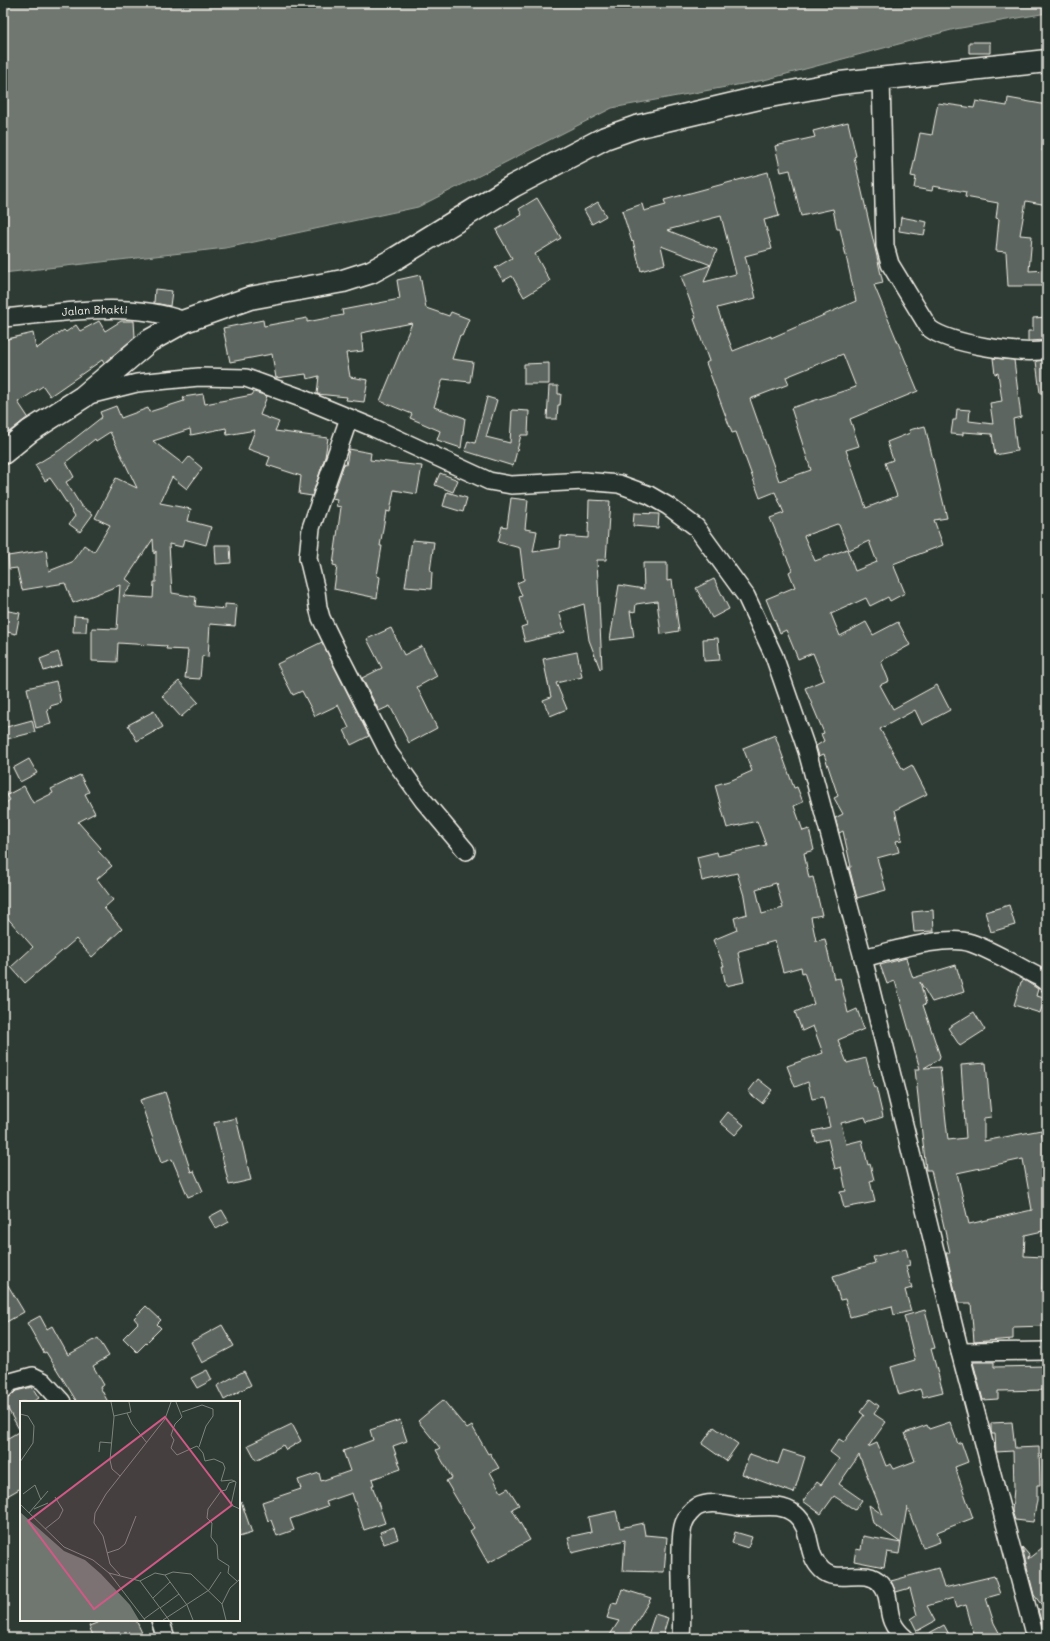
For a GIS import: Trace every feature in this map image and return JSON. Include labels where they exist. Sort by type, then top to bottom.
[{"type":"highway","points":[[3,453],[30,431],[83,397],[149,341],[185,321],[250,298],[343,281],[371,272],[394,260],[513,186],[605,138],[636,127],[759,98],[840,83],[1047,61]]},
{"type":"street","points":[[881,78],[885,246],[890,264],[929,328],[936,334],[946,338],[1004,349],[1028,352],[1047,350]]},
{"type":"street","name":"Jalan Bhakti","points":[[3,318],[88,311],[143,310],[169,315],[185,321]]},
{"type":"street","points":[[83,397],[137,383],[199,377],[246,378],[301,398],[349,418],[494,482],[511,485],[584,481],[619,484],[649,495],[668,506],[696,527],[746,596],[774,656],[807,751],[863,958],[1004,1524],[1033,1630],[1037,1638]]},
{"type":"street","points":[[349,418],[312,528],[308,558],[316,591],[318,607],[321,618],[389,753],[423,800],[466,850]]},
{"type":"street","points":[[863,958],[941,941],[955,940],[971,943],[1039,977],[1047,983]]},
{"type":"street","points":[[960,1352],[1047,1351]]},
{"type":"street","points":[[3,1390],[11,1382],[33,1376],[46,1384],[61,1401]]},
{"type":"street","points":[[681,1638],[682,1623],[680,1564],[684,1522],[698,1507],[714,1503],[743,1507],[778,1507],[785,1508],[794,1514],[801,1520],[806,1530],[810,1553],[813,1559],[826,1574],[835,1576],[863,1576],[872,1578],[880,1583],[886,1592],[890,1621],[904,1638]]},
{"type":"street","points":[[160,1621],[166,1638]]},
{"type":"shaded area","points":[[3,3],[1047,3],[1047,13],[955,29],[764,80],[612,108],[418,207],[226,248],[3,273]]},
{"type":"building","points":[[969,42],[990,42],[990,53],[969,53]]},
{"type":"building","points":[[1008,98],[1047,105],[1047,126],[1042,151],[1047,152],[1047,205],[1026,201],[1020,235],[1032,236],[1029,271],[1047,270],[1047,286],[1008,286],[1006,252],[996,251],[999,219],[996,218],[998,203],[965,197],[966,192],[933,186],[932,191],[914,188],[916,177],[911,176],[920,133],[932,135],[938,103],[974,108],[976,101],[1007,106]]},
{"type":"building","points":[[848,122],[856,156],[854,157],[883,283],[874,285],[918,391],[850,419],[859,446],[846,450],[866,508],[897,496],[885,463],[893,460],[887,442],[910,433],[909,430],[925,426],[947,518],[934,520],[943,545],[893,564],[905,593],[890,601],[888,597],[870,606],[866,598],[831,614],[840,636],[866,622],[873,635],[898,622],[910,645],[881,661],[889,681],[880,685],[893,709],[937,685],[950,710],[922,725],[915,710],[880,729],[903,770],[912,765],[927,794],[895,810],[902,840],[896,841],[899,852],[877,858],[886,890],[857,898],[849,867],[851,867],[843,831],[839,833],[835,818],[843,814],[834,798],[838,796],[824,754],[819,756],[816,746],[824,741],[821,734],[824,733],[805,688],[824,680],[813,653],[798,659],[786,630],[780,633],[766,599],[795,587],[789,572],[792,570],[770,518],[784,513],[775,492],[760,498],[736,432],[732,433],[706,363],[709,361],[681,276],[711,265],[661,246],[665,264],[641,271],[633,241],[632,242],[622,211],[642,204],[644,211],[666,205],[664,200],[768,172],[779,216],[764,220],[772,249],[745,256],[756,298],[717,308],[733,351],[771,336],[771,338],[856,301],[840,229],[837,229],[833,209],[801,216],[790,170],[781,172],[775,146],[815,137],[813,131]],"holes":[[[721,216],[736,274],[704,282],[717,250],[667,230]],[[843,354],[856,387],[791,408],[811,470],[779,481],[750,399],[789,384],[786,377]],[[837,524],[839,525],[849,550],[869,541],[877,562],[855,571],[847,549],[815,561],[804,536]]]},
{"type":"building","points":[[537,198],[561,238],[535,254],[550,281],[524,297],[512,276],[503,281],[495,268],[512,258],[496,230],[522,215],[519,209]]},
{"type":"building","points":[[598,202],[606,216],[592,224],[584,210]]},
{"type":"building","points":[[901,217],[927,222],[924,235],[899,231]]},
{"type":"building","points":[[420,275],[426,308],[449,316],[451,312],[469,319],[462,336],[460,335],[452,359],[473,362],[470,382],[443,379],[434,407],[465,418],[461,448],[437,440],[440,431],[410,418],[412,414],[380,401],[412,323],[361,333],[363,351],[346,353],[350,377],[368,380],[364,402],[346,400],[347,397],[317,394],[319,376],[307,379],[306,374],[276,378],[272,354],[230,362],[223,328],[263,320],[264,326],[307,318],[307,322],[343,315],[342,310],[400,299],[397,280]]},
{"type":"building","points":[[155,289],[172,291],[170,306],[154,303]]},
{"type":"building","points":[[1047,317],[1047,340],[1028,341],[1028,331],[1033,331],[1033,318]]},
{"type":"building","points":[[99,321],[105,331],[121,321],[134,321],[135,337],[104,363],[102,360],[50,396],[43,386],[18,402],[28,417],[9,432],[3,424],[3,340],[33,333],[36,349],[64,330],[66,332],[76,325],[80,331]]},
{"type":"building","points":[[993,358],[1014,360],[1021,417],[1013,419],[1017,451],[995,455],[992,434],[963,432],[963,435],[951,434],[953,420],[956,420],[957,409],[970,410],[969,421],[993,424],[990,403],[1002,401],[998,373],[995,374]]},
{"type":"building","points":[[1047,360],[1047,393],[1040,393],[1036,361]]},
{"type":"building","points":[[549,363],[549,384],[524,384],[524,364]]},
{"type":"building","points":[[549,386],[558,386],[558,394],[561,394],[560,405],[558,405],[557,419],[547,419]]},
{"type":"building","points":[[254,392],[267,396],[260,415],[279,422],[275,431],[328,438],[325,457],[312,496],[299,494],[301,476],[267,465],[270,457],[248,449],[255,430],[227,435],[226,428],[191,435],[190,429],[153,441],[183,464],[189,457],[202,468],[187,489],[172,477],[160,503],[191,509],[188,521],[211,527],[206,545],[184,539],[182,547],[169,544],[172,593],[196,597],[195,606],[225,609],[225,604],[237,605],[235,626],[210,624],[208,657],[202,656],[200,679],[185,678],[188,650],[166,649],[167,646],[118,643],[117,662],[92,661],[92,628],[117,629],[120,585],[73,603],[65,583],[22,590],[17,568],[9,569],[8,556],[46,550],[49,571],[72,562],[84,545],[94,552],[110,525],[95,518],[116,478],[137,488],[110,432],[96,441],[95,439],[66,462],[74,477],[66,482],[81,506],[93,514],[80,532],[69,524],[75,516],[57,488],[50,478],[45,481],[35,465],[60,450],[102,417],[100,412],[116,406],[121,418],[148,408],[149,412],[184,401],[183,397],[203,394],[205,404],[252,395]],"holes":[[[153,539],[154,554],[156,551],[156,582],[154,582],[153,598],[123,596],[133,584],[126,579]]]},
{"type":"building","points":[[487,397],[497,400],[486,437],[510,443],[512,410],[529,411],[528,435],[521,435],[513,466],[465,451],[468,441],[475,443]]},
{"type":"building","points":[[349,449],[371,453],[370,460],[422,466],[417,494],[394,490],[390,512],[386,511],[380,546],[382,546],[377,576],[380,577],[377,598],[334,589],[337,566],[333,565],[341,507],[336,506],[337,500],[332,499],[344,464],[346,465]]},
{"type":"building","points":[[440,473],[458,480],[453,492],[435,485]]},
{"type":"building","points":[[447,492],[467,498],[463,512],[443,506]]},
{"type":"building","points":[[511,498],[528,500],[525,529],[537,531],[533,552],[560,548],[561,536],[588,538],[589,500],[610,501],[606,560],[597,560],[602,668],[600,669],[589,640],[584,604],[559,612],[565,632],[525,642],[521,627],[527,625],[519,597],[522,596],[517,583],[524,580],[520,548],[498,542],[502,526],[507,527]]},
{"type":"building","points":[[634,513],[659,514],[658,528],[633,526]]},
{"type":"building","points":[[412,540],[434,542],[430,571],[432,572],[431,589],[405,587]]},
{"type":"building","points":[[215,545],[230,545],[231,563],[216,564]]},
{"type":"building","points":[[643,563],[667,563],[667,581],[672,580],[679,631],[661,634],[657,601],[636,604],[635,612],[630,611],[634,637],[610,640],[619,585],[644,589]]},
{"type":"building","points":[[714,579],[729,609],[712,618],[696,588]]},
{"type":"building","points":[[3,610],[20,613],[16,634],[3,631]]},
{"type":"building","points":[[74,616],[87,617],[86,632],[73,632]]},
{"type":"building","points":[[391,628],[404,655],[422,646],[437,676],[417,687],[437,728],[409,743],[390,706],[379,711],[362,678],[382,668],[367,639]]},
{"type":"building","points":[[718,638],[720,660],[704,661],[703,639]]},
{"type":"building","points":[[322,642],[369,736],[351,745],[344,730],[349,728],[338,705],[315,716],[302,691],[293,695],[277,664]]},
{"type":"building","points":[[58,652],[62,665],[44,671],[40,659]]},
{"type":"building","points":[[577,652],[582,677],[556,683],[567,709],[550,716],[543,700],[551,697],[543,659]]},
{"type":"building","points":[[56,681],[61,703],[50,706],[51,708],[47,709],[51,724],[36,728],[27,688]]},
{"type":"building","points":[[179,681],[198,702],[181,717],[162,696]]},
{"type":"building","points":[[154,711],[163,727],[137,741],[128,725]]},
{"type":"building","points":[[32,720],[35,732],[3,740],[3,728]]},
{"type":"building","points":[[775,735],[794,788],[797,787],[803,802],[794,806],[803,831],[809,829],[814,850],[804,853],[809,878],[813,877],[822,915],[811,917],[816,941],[825,939],[834,979],[840,978],[848,1013],[857,1009],[864,1029],[838,1040],[847,1063],[866,1058],[874,1088],[876,1087],[883,1117],[867,1122],[865,1117],[841,1123],[846,1144],[862,1140],[868,1165],[870,1164],[874,1180],[870,1181],[875,1202],[844,1208],[840,1192],[846,1191],[841,1167],[835,1169],[828,1139],[816,1142],[813,1131],[830,1127],[823,1097],[812,1099],[808,1082],[795,1087],[787,1066],[823,1053],[813,1026],[802,1031],[795,1012],[814,1004],[801,967],[783,972],[775,941],[739,951],[738,953],[744,982],[726,986],[722,966],[724,966],[713,940],[737,930],[734,918],[747,914],[744,896],[737,873],[702,881],[697,857],[717,852],[718,856],[766,845],[757,821],[727,828],[715,785],[732,780],[752,771],[743,748]],"holes":[[[776,883],[783,908],[762,914],[756,889]]]},
{"type":"building","points":[[29,759],[37,773],[20,782],[13,768]]},
{"type":"building","points":[[80,775],[89,792],[85,794],[95,813],[78,822],[101,848],[98,851],[112,866],[97,879],[113,900],[104,908],[122,929],[92,957],[76,939],[25,983],[11,967],[33,947],[3,913],[3,805],[10,800],[7,795],[24,786],[33,803],[53,793],[51,789]]},
{"type":"building","points":[[1009,905],[1015,925],[991,932],[985,912]]},
{"type":"building","points":[[933,910],[934,931],[914,932],[912,912]]},
{"type":"building","points":[[906,958],[913,978],[956,965],[964,992],[932,1002],[920,982],[926,1004],[923,1005],[940,1056],[939,1059],[924,1068],[940,1067],[948,1140],[966,1138],[961,1065],[986,1063],[991,1117],[984,1118],[984,1141],[1041,1130],[1047,1158],[1047,1230],[1025,1235],[1024,1256],[1043,1257],[1042,1289],[1047,1288],[1047,1326],[1013,1327],[1013,1339],[974,1342],[971,1303],[958,1303],[946,1253],[950,1253],[931,1170],[926,1170],[915,1069],[920,1069],[895,981],[887,984],[880,965]],"holes":[[[1023,1159],[1032,1210],[969,1224],[957,1173]]]},
{"type":"building","points":[[1024,980],[1038,989],[1036,996],[1045,998],[1040,1013],[1014,1005],[1021,982]]},
{"type":"building","points":[[974,1012],[985,1030],[960,1046],[948,1028]]},
{"type":"building","points":[[758,1079],[772,1090],[762,1103],[748,1092]]},
{"type":"building","points":[[165,1092],[191,1172],[194,1171],[203,1191],[188,1197],[172,1159],[161,1163],[140,1100]]},
{"type":"building","points":[[728,1112],[744,1125],[735,1135],[720,1122]]},
{"type":"building","points":[[236,1118],[251,1180],[229,1185],[214,1123]]},
{"type":"building","points":[[222,1210],[229,1222],[216,1229],[209,1217]]},
{"type":"building","points":[[906,1248],[910,1265],[906,1266],[912,1288],[905,1290],[911,1311],[894,1315],[892,1306],[850,1317],[845,1299],[840,1300],[833,1276],[875,1263],[873,1257]]},
{"type":"building","points":[[3,1277],[24,1312],[3,1324]]},
{"type":"building","points":[[146,1306],[161,1320],[157,1324],[161,1328],[137,1352],[123,1338],[138,1323],[134,1318]]},
{"type":"building","points":[[925,1310],[935,1348],[931,1349],[943,1392],[923,1397],[920,1389],[899,1395],[891,1367],[915,1360],[904,1316]]},
{"type":"building","points":[[40,1316],[47,1329],[52,1326],[68,1355],[98,1338],[109,1356],[93,1366],[104,1385],[100,1387],[107,1401],[76,1401],[46,1352],[44,1353],[27,1323]]},
{"type":"building","points":[[222,1325],[234,1346],[202,1363],[191,1342]]},
{"type":"building","points":[[973,1362],[994,1362],[994,1367],[1047,1366],[1047,1390],[998,1391],[998,1399],[983,1400]]},
{"type":"building","points":[[207,1370],[212,1380],[197,1388],[191,1378]]},
{"type":"building","points":[[244,1371],[251,1385],[224,1400],[217,1386]]},
{"type":"building","points":[[32,1387],[39,1398],[34,1401],[20,1401],[20,1431],[3,1400],[10,1397],[16,1391]]},
{"type":"building","points":[[870,1399],[879,1406],[874,1414],[886,1422],[868,1447],[877,1443],[886,1466],[891,1464],[894,1469],[915,1461],[905,1433],[927,1425],[929,1429],[950,1422],[958,1444],[961,1442],[968,1462],[955,1467],[973,1518],[937,1532],[940,1542],[923,1548],[907,1507],[901,1543],[873,1523],[869,1505],[883,1515],[859,1455],[839,1484],[862,1500],[855,1510],[834,1496],[821,1514],[803,1501],[817,1482],[821,1485],[839,1459],[830,1452],[839,1439],[844,1442],[864,1415],[860,1412]]},
{"type":"building","points":[[443,1400],[467,1429],[472,1426],[488,1454],[490,1453],[499,1468],[490,1472],[501,1492],[508,1488],[519,1505],[512,1509],[530,1540],[488,1563],[470,1531],[474,1528],[446,1481],[452,1478],[436,1450],[440,1448],[418,1421]]},
{"type":"building","points":[[400,1420],[407,1441],[393,1446],[401,1469],[372,1479],[374,1485],[372,1485],[385,1523],[364,1530],[352,1493],[326,1502],[328,1506],[290,1519],[294,1530],[277,1536],[271,1520],[268,1521],[262,1502],[301,1489],[298,1480],[319,1473],[321,1481],[350,1471],[343,1451],[373,1440],[370,1430]]},
{"type":"building","points":[[1012,1422],[1015,1448],[1039,1447],[1040,1485],[1037,1485],[1037,1500],[1033,1522],[1015,1520],[1012,1511],[1014,1488],[1013,1451],[996,1452],[995,1434],[992,1434],[991,1431],[991,1423]]},
{"type":"building","points":[[292,1424],[301,1441],[286,1450],[283,1445],[256,1460],[248,1445]]},
{"type":"building","points":[[714,1427],[738,1444],[726,1461],[702,1444]]},
{"type":"building","points":[[20,1431],[20,1489],[7,1496],[3,1488],[3,1441]]},
{"type":"building","points":[[783,1450],[805,1457],[794,1493],[742,1474],[750,1454],[778,1464]]},
{"type":"building","points":[[240,1502],[252,1533],[240,1537]]},
{"type":"building","points":[[616,1511],[620,1528],[643,1523],[645,1535],[667,1537],[664,1572],[623,1571],[625,1540],[572,1553],[568,1537],[591,1532],[588,1517]]},
{"type":"building","points":[[394,1527],[398,1539],[384,1544],[380,1532]]},
{"type":"building","points":[[735,1532],[752,1537],[748,1548],[732,1543]]},
{"type":"building","points":[[863,1536],[901,1543],[899,1554],[887,1552],[884,1567],[854,1561],[856,1549],[861,1550]]},
{"type":"building","points":[[1047,1544],[1047,1622],[1042,1624],[1038,1610],[1044,1608],[1034,1595],[1022,1547],[1029,1555],[1028,1559]]},
{"type":"building","points":[[938,1568],[944,1588],[994,1576],[1000,1594],[986,1598],[994,1623],[1002,1638],[975,1638],[966,1605],[956,1608],[953,1598],[927,1606],[935,1621],[917,1631],[911,1619],[917,1615],[910,1588],[896,1592],[891,1581]]},
{"type":"building","points":[[622,1589],[651,1598],[627,1638],[608,1638],[619,1621],[607,1618],[612,1603],[617,1604]]},
{"type":"building","points":[[655,1614],[668,1618],[662,1638],[647,1638]]},
{"type":"building","points":[[102,1621],[136,1621],[142,1633],[132,1638],[94,1638],[89,1626]]},
{"type":"building","points":[[944,1625],[951,1638],[920,1638]]}]
